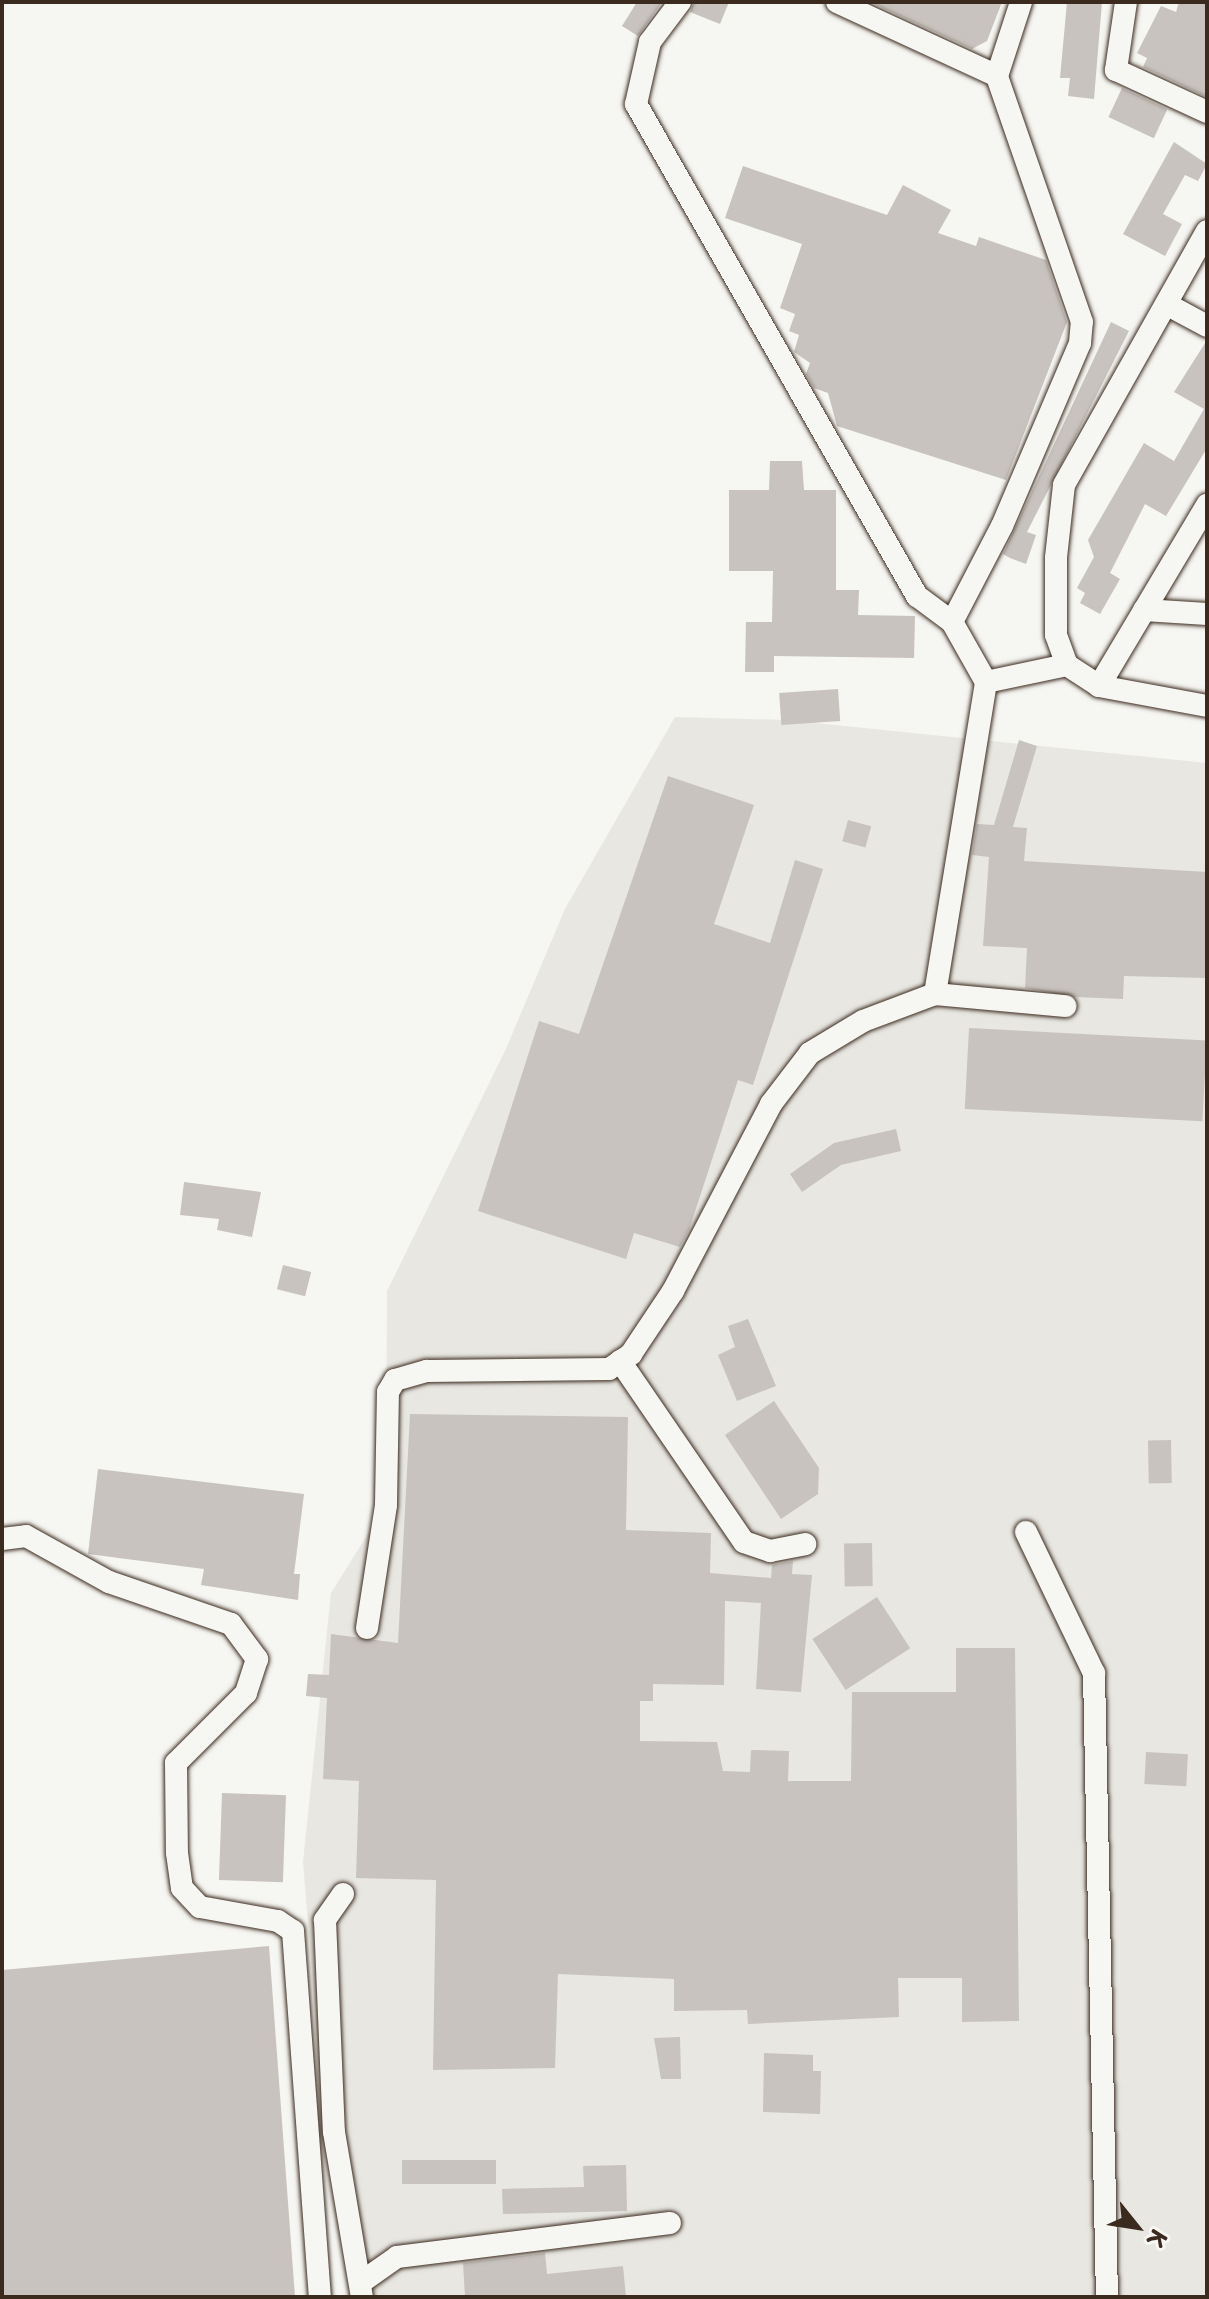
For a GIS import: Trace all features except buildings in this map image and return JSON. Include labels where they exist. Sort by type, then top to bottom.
[{"type":"street","points":[[680,2],[650,42],[636,104],[917,596],[952,622],[986,682],[935,994]]},
{"type":"street","points":[[837,2],[997,76]]},
{"type":"street","points":[[952,622],[1002,526],[1080,343],[1082,322],[997,76],[1021,2]]},
{"type":"street","points":[[1126,2],[1116,70],[1207,112]]},
{"type":"street","points":[[1207,231],[1064,485],[1056,515],[1056,635],[1067,665],[1099,686],[1207,706]]},
{"type":"street","points":[[1168,305],[1207,326]]},
{"type":"street","points":[[1099,686],[1207,505]]},
{"type":"street","points":[[1144,610],[1207,614]]},
{"type":"street","points":[[986,682],[1067,665]]},
{"type":"street","points":[[367,1628],[386,1505],[388,1392],[395,1380],[427,1371],[609,1369],[620,1361],[673,1291],[771,1104],[810,1053],[863,1021],[935,994],[1065,1006]]},
{"type":"street","points":[[620,1361],[744,1542],[770,1551],[805,1544]]},
{"type":"street","points":[[1026,1532],[1094,1673],[1107,2297]]},
{"type":"street","points":[[2,1539],[26,1536],[109,1582],[231,1624],[257,1659],[246,1693],[176,1763],[177,1853],[182,1888],[200,1907],[278,1921],[293,1931],[320,2297]]},
{"type":"street","points":[[343,1894],[325,1920],[333,2102],[361,2290]]},
{"type":"street","points":[[361,2290],[397,2257],[670,2223]]},
{"type":"shaded area","points":[[675,717],[786,720],[1207,763],[1207,2297],[361,2297],[325,2134],[303,1862],[331,1593],[386,1505],[387,1291],[505,1051],[565,909]]}]
